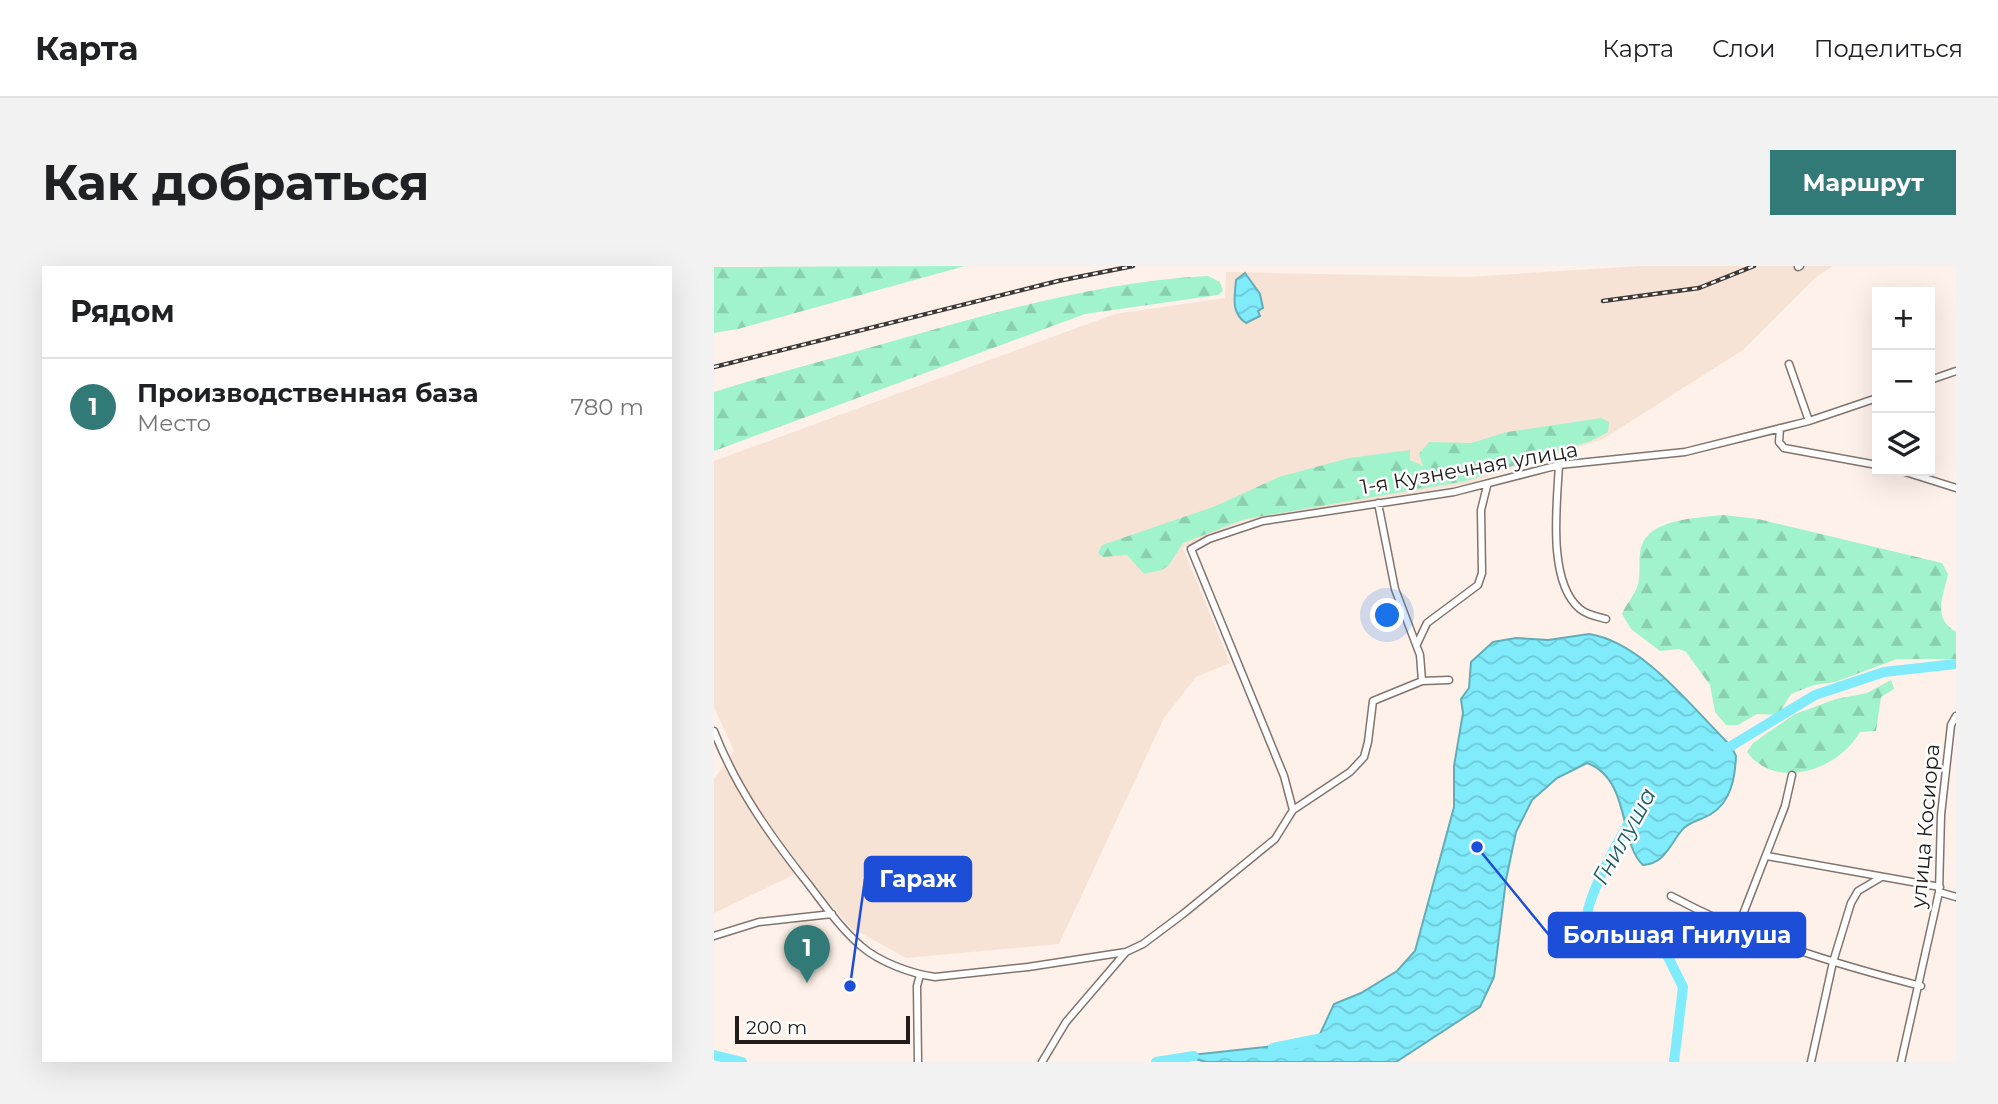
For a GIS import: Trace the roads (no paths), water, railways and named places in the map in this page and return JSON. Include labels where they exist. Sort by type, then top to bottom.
[{"type":"street","points":[[1789,364],[1809,421]]},
{"type":"street","points":[[1935,378],[1956,371]]},
{"type":"street","name":"1-я Кузнечная улица","points":[[1293,810],[1284,776],[1191,549],[1219,535],[1263,521],[1487,486],[1559,465],[1655,457],[1809,421],[1872,400]]},
{"type":"street","points":[[1780,428],[1779,442],[1784,448],[1872,464]]},
{"type":"street","points":[[1559,465],[1556,527],[1563,576],[1568,592],[1581,610],[1606,619]]},
{"type":"street","points":[[1918,476],[1956,488]]},
{"type":"street","points":[[1417,644],[1427,623],[1478,585],[1482,573],[1481,510],[1487,486]]},
{"type":"street","points":[[1378,503],[1395,589],[1417,644],[1423,667],[1422,681]]},
{"type":"street","points":[[714,731],[735,779],[754,810],[832,914],[864,949],[920,975],[935,977],[1028,967],[1126,952],[1143,944],[1275,839],[1293,810],[1350,772],[1364,757],[1373,701],[1422,681],[1449,680]]},
{"type":"street","name":"улица Косиора","points":[[1901,1062],[1940,890],[1941,815],[1951,725],[1956,716]]},
{"type":"street","points":[[1738,927],[1786,806],[1792,775]]},
{"type":"street","points":[[1767,856],[1940,890],[1956,897]]},
{"type":"street","points":[[1811,1062],[1833,962],[1854,896],[1880,878]]},
{"type":"street","points":[[1671,896],[1738,927],[1833,962],[1920,986]]},
{"type":"street","points":[[714,936],[759,922],[832,914]]},
{"type":"street","points":[[1042,1062],[1066,1021],[1126,952]]},
{"type":"street","points":[[918,1062],[917,986],[920,975]]},
{"type":"water","points":[[1245,273],[1260,294],[1263,308],[1258,311],[1260,316],[1246,323],[1238,314],[1235,298],[1236,280]]},
{"type":"water","points":[[1589,634],[1609,640],[1648,663],[1684,696],[1731,746],[1736,756],[1733,781],[1718,809],[1685,827],[1662,857],[1643,865],[1630,842],[1618,797],[1611,783],[1601,771],[1587,763],[1557,778],[1532,800],[1516,832],[1506,880],[1494,977],[1480,1007],[1396,1062],[1207,1062],[1182,1056],[1303,1043],[1320,1034],[1334,1004],[1361,993],[1397,971],[1415,951],[1454,807],[1454,766],[1463,713],[1461,699],[1469,688],[1471,662],[1493,642],[1516,638],[1548,640]]},
{"type":"waterway","points":[[1718,749],[1731,746],[1815,695],[1884,672],[1956,664]]},
{"type":"waterway","name":"Гнилуша","points":[[1634,814],[1597,884],[1587,912],[1586,924],[1597,931],[1639,938],[1659,946],[1668,957],[1683,987],[1674,1062]]},
{"type":"waterway","points":[[1273,1048],[1322,1038]]},
{"type":"waterway","points":[[714,1055],[742,1062]]},
{"type":"waterway","points":[[1156,1062],[1194,1056]]},
{"type":"railway","points":[[714,367],[1058,281],[1133,266]]},
{"type":"railway","points":[[1603,301],[1699,288],[1754,266]]},
{"type":"place","name":"Большая Гнилуша","points":[[1477,847]]},
{"type":"place","name":"Производственная база","points":[[807,983]]},
{"type":"place","name":"Гараж","points":[[850,986]]}]
